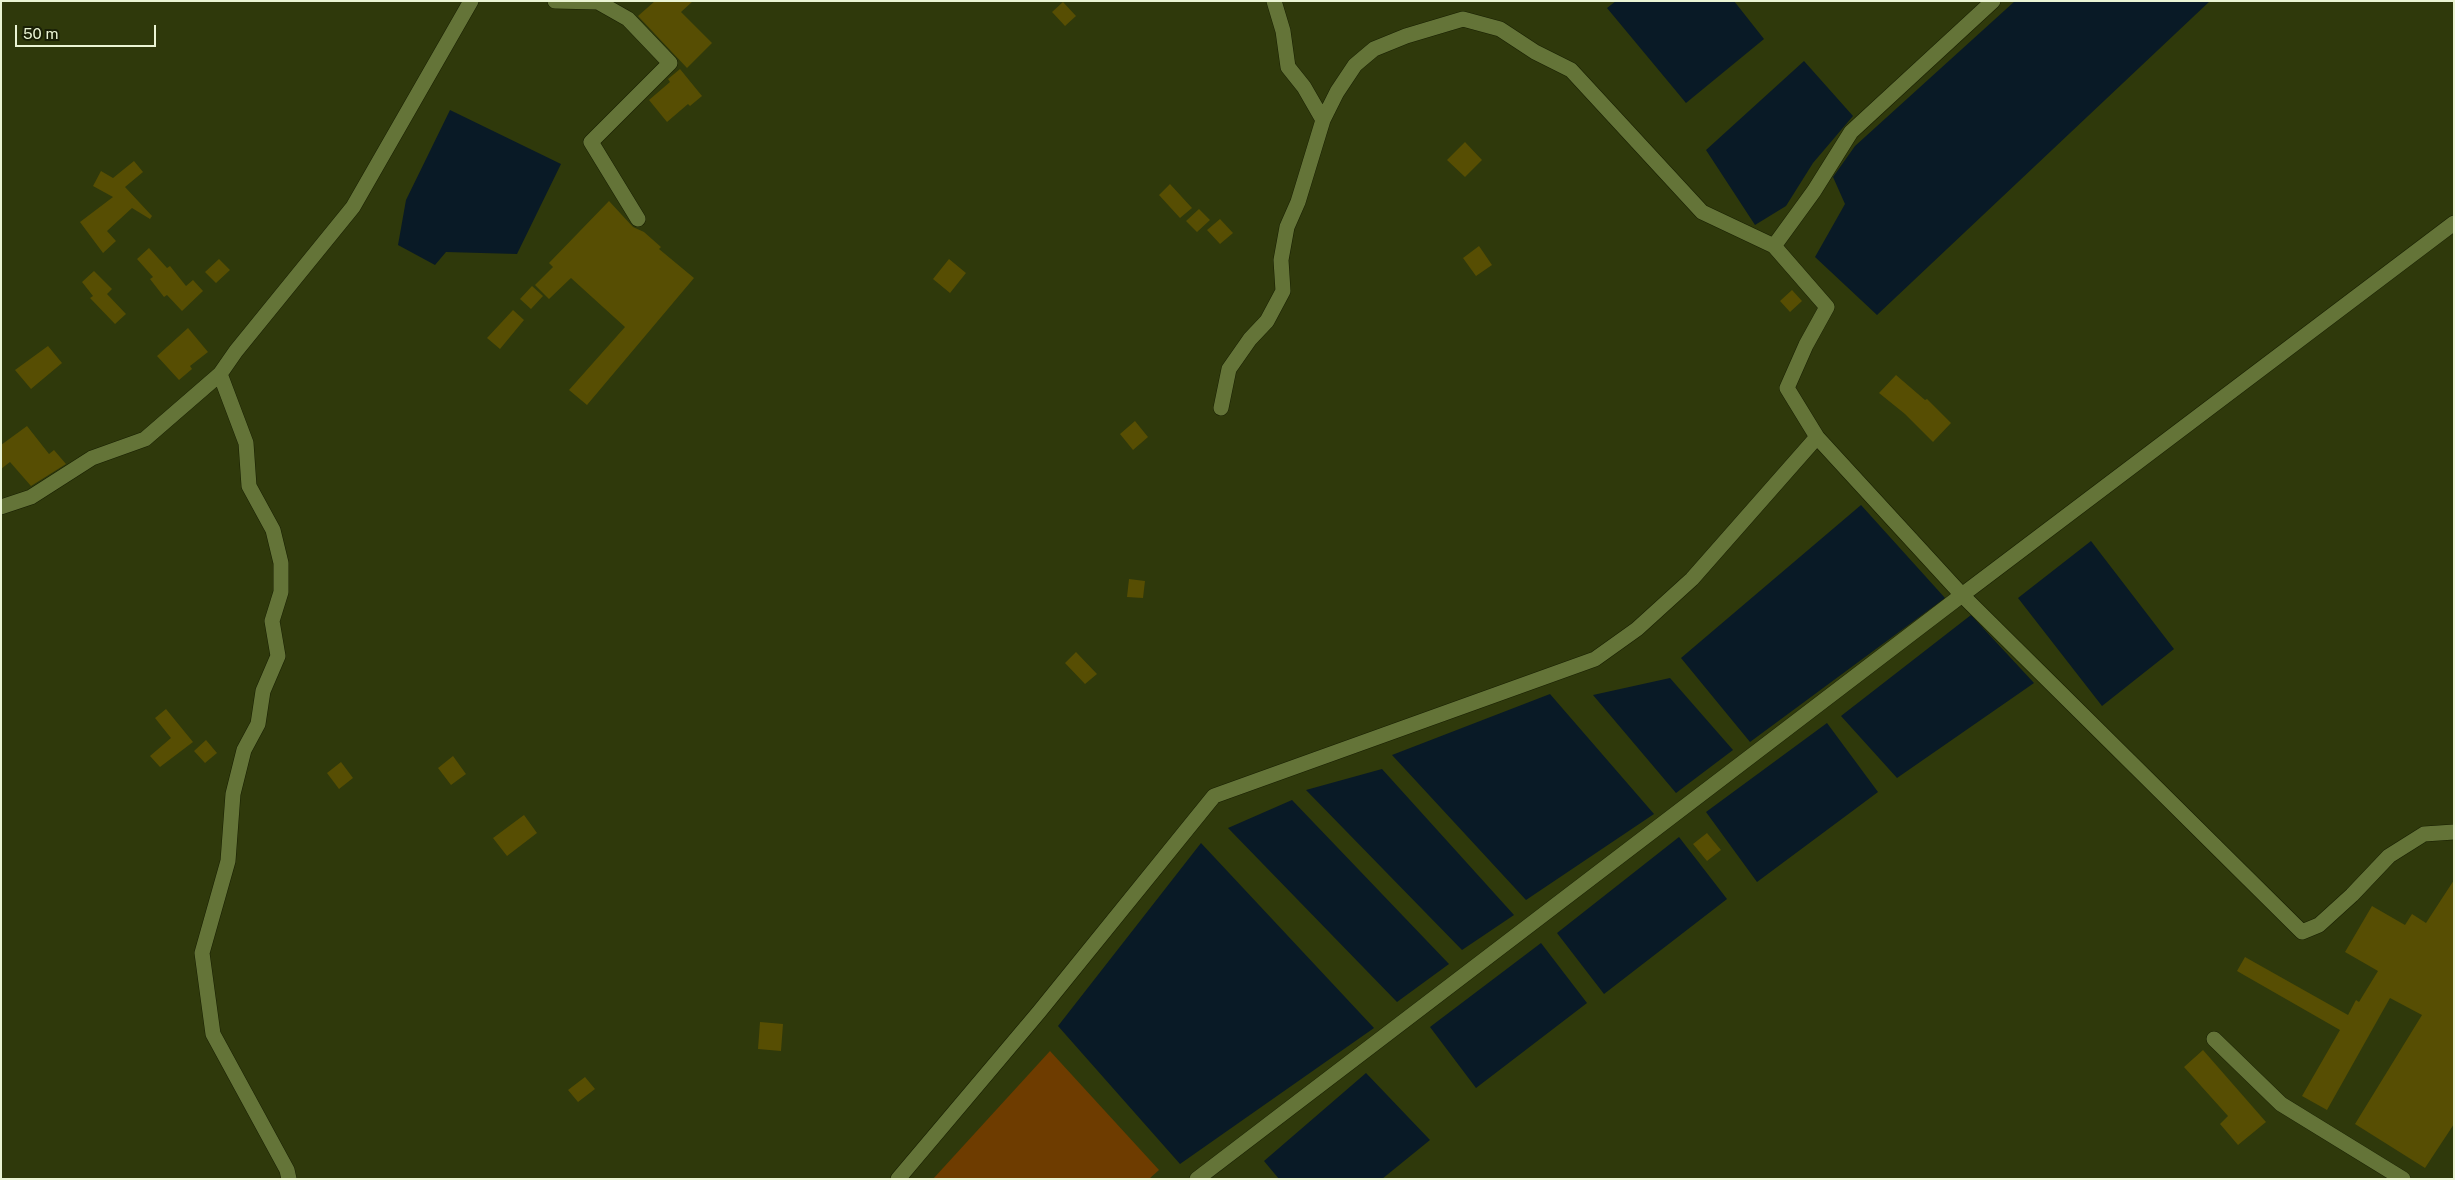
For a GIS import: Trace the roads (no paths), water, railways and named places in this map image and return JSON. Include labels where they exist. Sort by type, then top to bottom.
[{"type":"street","points":[[1,507],[31,497],[92,458],[146,439],[220,374],[236,351],[353,207],[471,1]]},
{"type":"street","points":[[555,1],[598,2],[628,19],[670,63],[591,142],[638,219]]},
{"type":"street","points":[[1274,1],[1283,31],[1288,67],[1304,87],[1323,120]]},
{"type":"street","points":[[1774,246],[1814,191],[1851,132],[1993,1]]},
{"type":"street","points":[[1221,408],[1229,369],[1250,340],[1267,321],[1283,291],[1281,260],[1287,227],[1298,202],[1323,120],[1337,92],[1354,65],[1374,49],[1406,36],[1463,19],[1500,29],[1535,52],[1571,70],[1702,212],[1774,246],[1827,307],[1806,345],[1787,388],[1817,436],[1962,595],[2302,932],[2319,926],[2389,856],[2424,834],[2454,832]]},
{"type":"street","points":[[1197,1179],[1962,595],[2454,223]]},
{"type":"street","points":[[220,374],[246,443],[249,486],[273,530],[281,564],[282,592],[272,620],[278,656],[263,691],[258,724],[244,750],[233,794],[228,861],[202,953],[213,1034],[287,1170],[289,1179]]},
{"type":"street","points":[[898,1179],[1040,1012],[1214,796],[1595,659],[1637,629],[1692,580],[1817,436]]},
{"type":"street","points":[[2214,1039],[2281,1104],[2403,1179]]},
{"type":"water","points":[[1616,1],[1734,1],[1764,39],[1686,103],[1607,8]]},
{"type":"water","points":[[2015,1],[2210,1],[1877,315],[1815,257],[1845,204],[1833,177],[1855,146]]},
{"type":"water","points":[[1804,61],[1853,116],[1813,163],[1786,206],[1755,225],[1706,150]]},
{"type":"water","points":[[450,110],[561,164],[517,254],[446,252],[435,265],[398,245],[406,200]]},
{"type":"water","points":[[1861,505],[1945,598],[1750,742],[1681,658]]},
{"type":"water","points":[[2091,541],[2174,649],[2102,706],[2018,598]]},
{"type":"water","points":[[1971,615],[2034,683],[1897,778],[1841,716]]},
{"type":"water","points":[[1670,678],[1733,750],[1676,793],[1593,695]]},
{"type":"water","points":[[1550,694],[1654,814],[1526,900],[1392,755]]},
{"type":"water","points":[[1827,723],[1878,792],[1757,882],[1706,812]]},
{"type":"water","points":[[1382,769],[1514,915],[1462,950],[1306,790]]},
{"type":"water","points":[[1292,800],[1449,964],[1397,1002],[1228,828]]},
{"type":"water","points":[[1679,837],[1727,899],[1604,994],[1557,933]]},
{"type":"water","points":[[1201,843],[1374,1028],[1180,1164],[1058,1026]]},
{"type":"water","points":[[1541,943],[1587,1003],[1476,1088],[1430,1027]]},
{"type":"water","points":[[1366,1073],[1430,1140],[1382,1179],[1279,1179],[1264,1161]]}]
